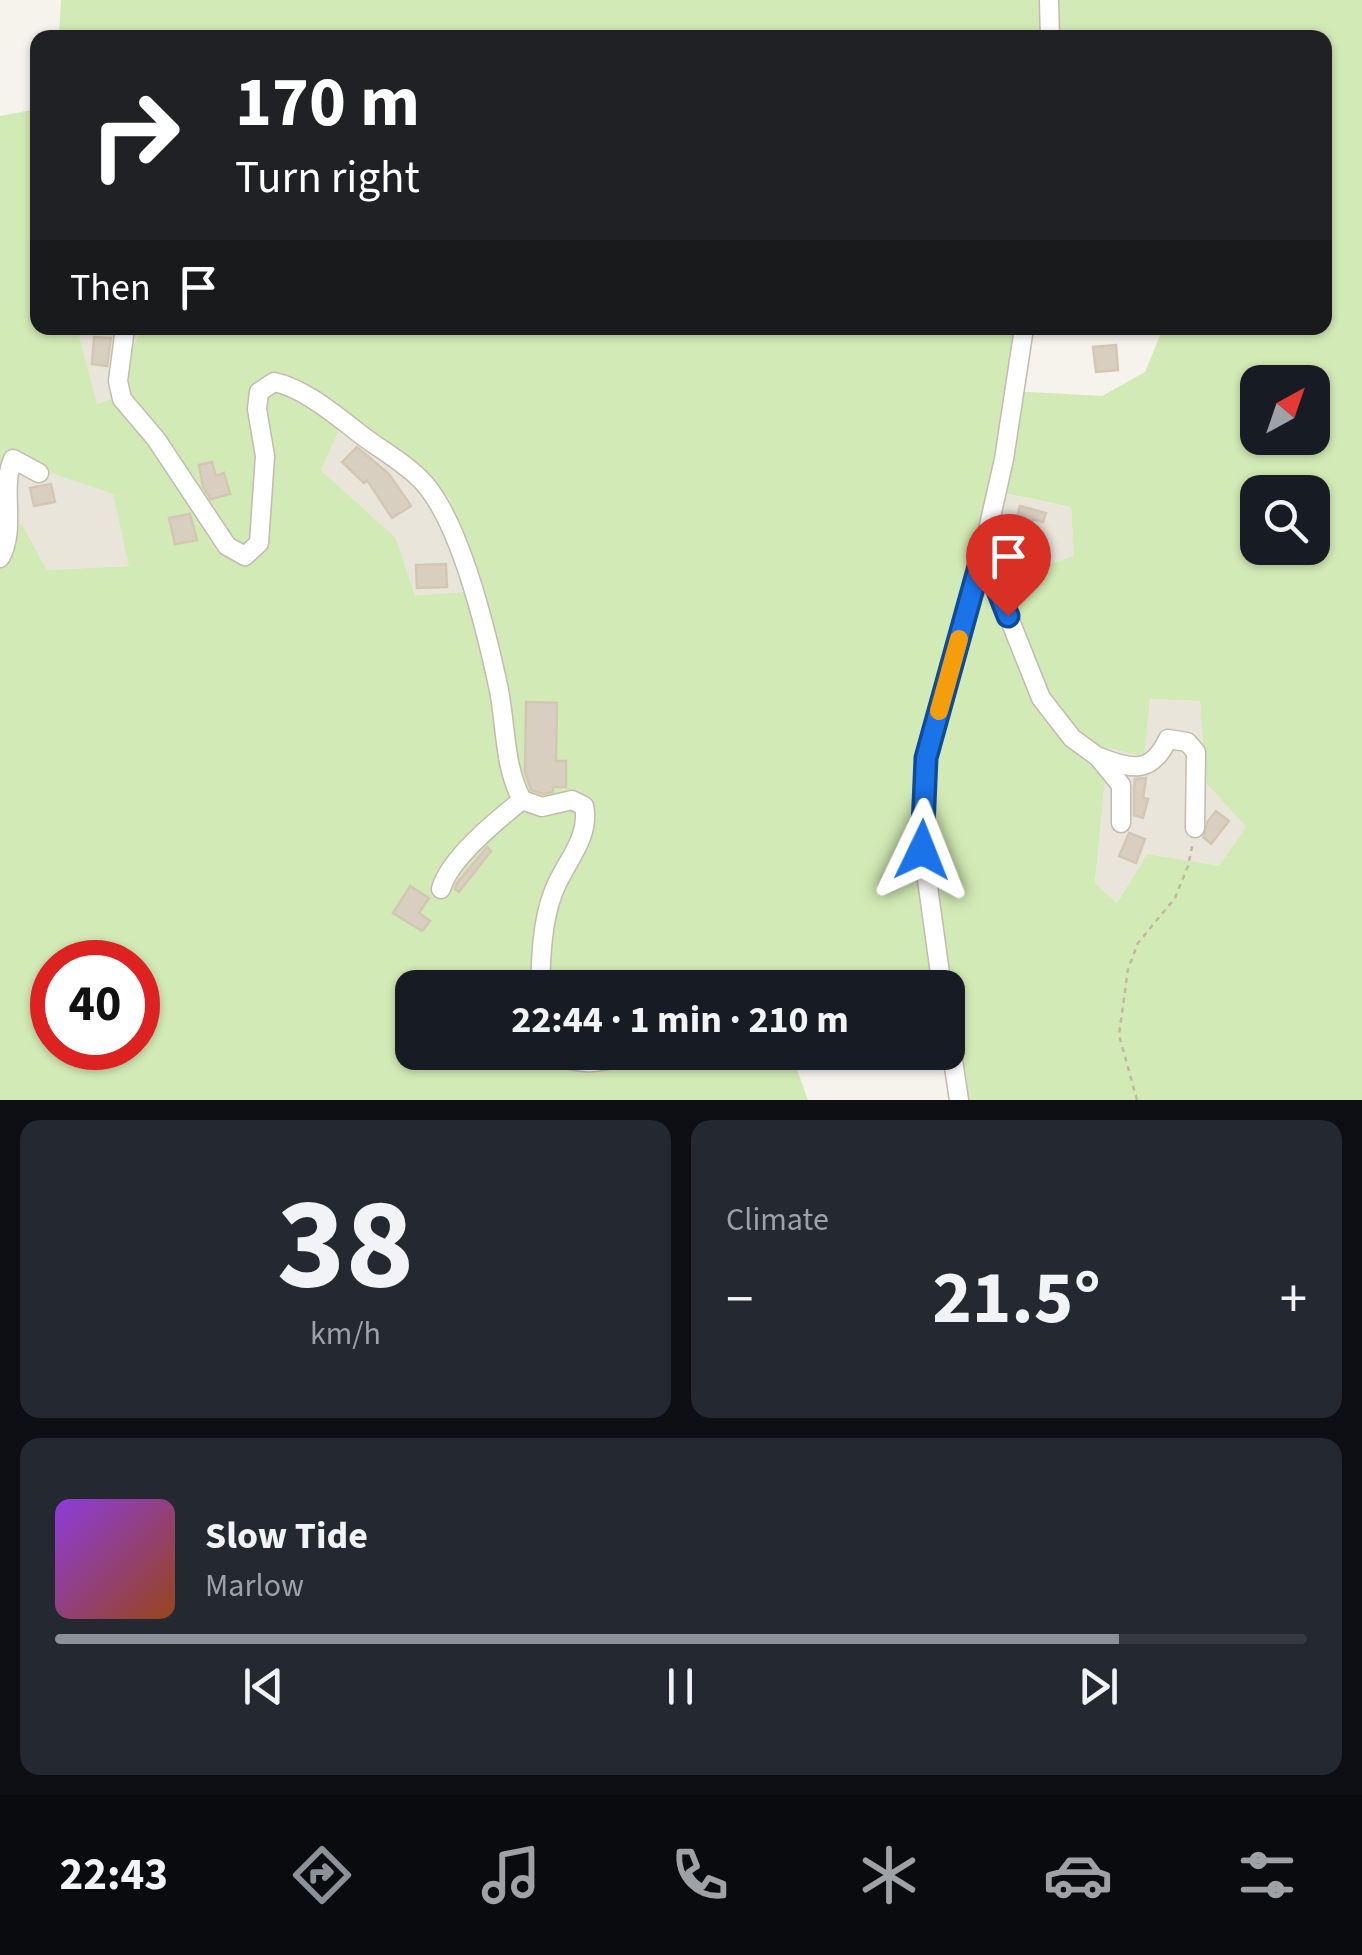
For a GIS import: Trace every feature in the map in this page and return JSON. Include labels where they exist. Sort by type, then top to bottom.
[{"type":"street","points":[[1049,0],[1050,30]]},
{"type":"street","points":[[124,335],[118,380],[122,399],[156,439],[227,546],[245,556],[259,544],[265,456],[258,392],[274,382],[287,385],[348,424],[422,481],[443,509],[468,576],[499,690],[512,781],[522,800],[542,807],[572,800],[584,806],[588,824],[552,894],[540,970]]},
{"type":"street","points":[[939,970],[922,850],[926,758],[983,552],[1004,459],[1023,335]]},
{"type":"street","points":[[0,558],[9,532],[8,468],[13,460],[39,474]]},
{"type":"street","points":[[983,552],[1041,698],[1072,738],[1098,757],[1121,785],[1121,822]]},
{"type":"street","points":[[1098,757],[1125,767],[1148,766],[1161,754],[1168,738],[1187,742],[1196,752],[1195,828]]},
{"type":"street","points":[[441,890],[444,875],[522,800]]},
{"type":"street","points":[[955,1070],[960,1100]]},
{"type":"path","points":[[1136,1100],[1119,1035],[1128,970],[1138,943],[1175,898],[1188,866],[1195,828]]},
{"type":"shaded area","points":[[79,335],[138,335],[126,360],[128,393],[96,404]]},
{"type":"shaded area","points":[[346,415],[449,498],[471,575],[462,592],[415,597],[396,538],[321,470]]},
{"type":"shaded area","points":[[2,455],[22,457],[51,473],[113,493],[130,566],[47,570],[22,524],[1,527]]},
{"type":"shaded area","points":[[993,491],[1071,507],[1074,556],[1026,572],[978,555]]},
{"type":"shaded area","points":[[1149,699],[1200,701],[1206,783],[1246,827],[1219,867],[1147,854],[1117,903],[1095,883],[1108,747]]},
{"type":"green space","points":[[61,0],[1362,0],[1362,1100],[968,1100],[964,1070],[965,970],[395,970],[395,1070],[797,1070],[808,1100],[0,1100],[0,116],[30,110],[30,335],[79,335],[97,404],[127,393],[126,360],[138,335],[1017,335],[1010,391],[1102,396],[1145,372],[1160,335],[1332,335],[1332,30],[59,30]],"holes":[[[346,415],[449,498],[471,574],[463,592],[415,596],[396,538],[321,470]],[[3,455],[22,457],[51,473],[113,494],[129,566],[47,570],[22,524],[1,527]],[[994,491],[1071,507],[1074,556],[1026,572],[979,555]],[[1150,699],[1200,701],[1206,783],[1246,827],[1219,866],[1147,854],[1117,903],[1095,883],[1108,748],[1144,756]]]},
{"type":"building","points":[[94,337],[111,338],[107,366],[92,364]]},
{"type":"building","points":[[1116,345],[1118,370],[1096,372],[1093,347]]},
{"type":"building","points":[[357,447],[389,474],[411,506],[392,518],[367,480],[364,483],[342,462]]},
{"type":"building","points":[[212,462],[216,476],[224,473],[230,494],[211,499],[203,487],[199,465]]},
{"type":"building","points":[[51,484],[55,502],[34,506],[30,488]]},
{"type":"building","points":[[1020,506],[1046,513],[1043,522],[1033,519],[1030,532],[1014,528]]},
{"type":"building","points":[[190,514],[197,540],[175,544],[169,518]]},
{"type":"building","points":[[446,564],[447,587],[417,588],[416,565]]},
{"type":"building","points":[[526,702],[557,703],[556,761],[566,761],[566,787],[553,787],[553,792],[531,790],[525,772]]},
{"type":"building","points":[[1146,778],[1143,798],[1148,799],[1143,818],[1134,815],[1134,788],[1135,779]]},
{"type":"building","points":[[1216,811],[1229,821],[1211,844],[1203,837]]},
{"type":"building","points":[[1129,833],[1145,839],[1136,863],[1119,856]]},
{"type":"building","points":[[487,847],[491,851],[459,892],[455,889],[457,883]]},
{"type":"building","points":[[410,886],[429,898],[419,913],[430,921],[422,931],[393,913]]},
{"type":"slow traffic","points":[[939,711],[959,639]]},
{"type":"route","points":[[922,850],[926,758],[983,552],[1008,616]]}]
